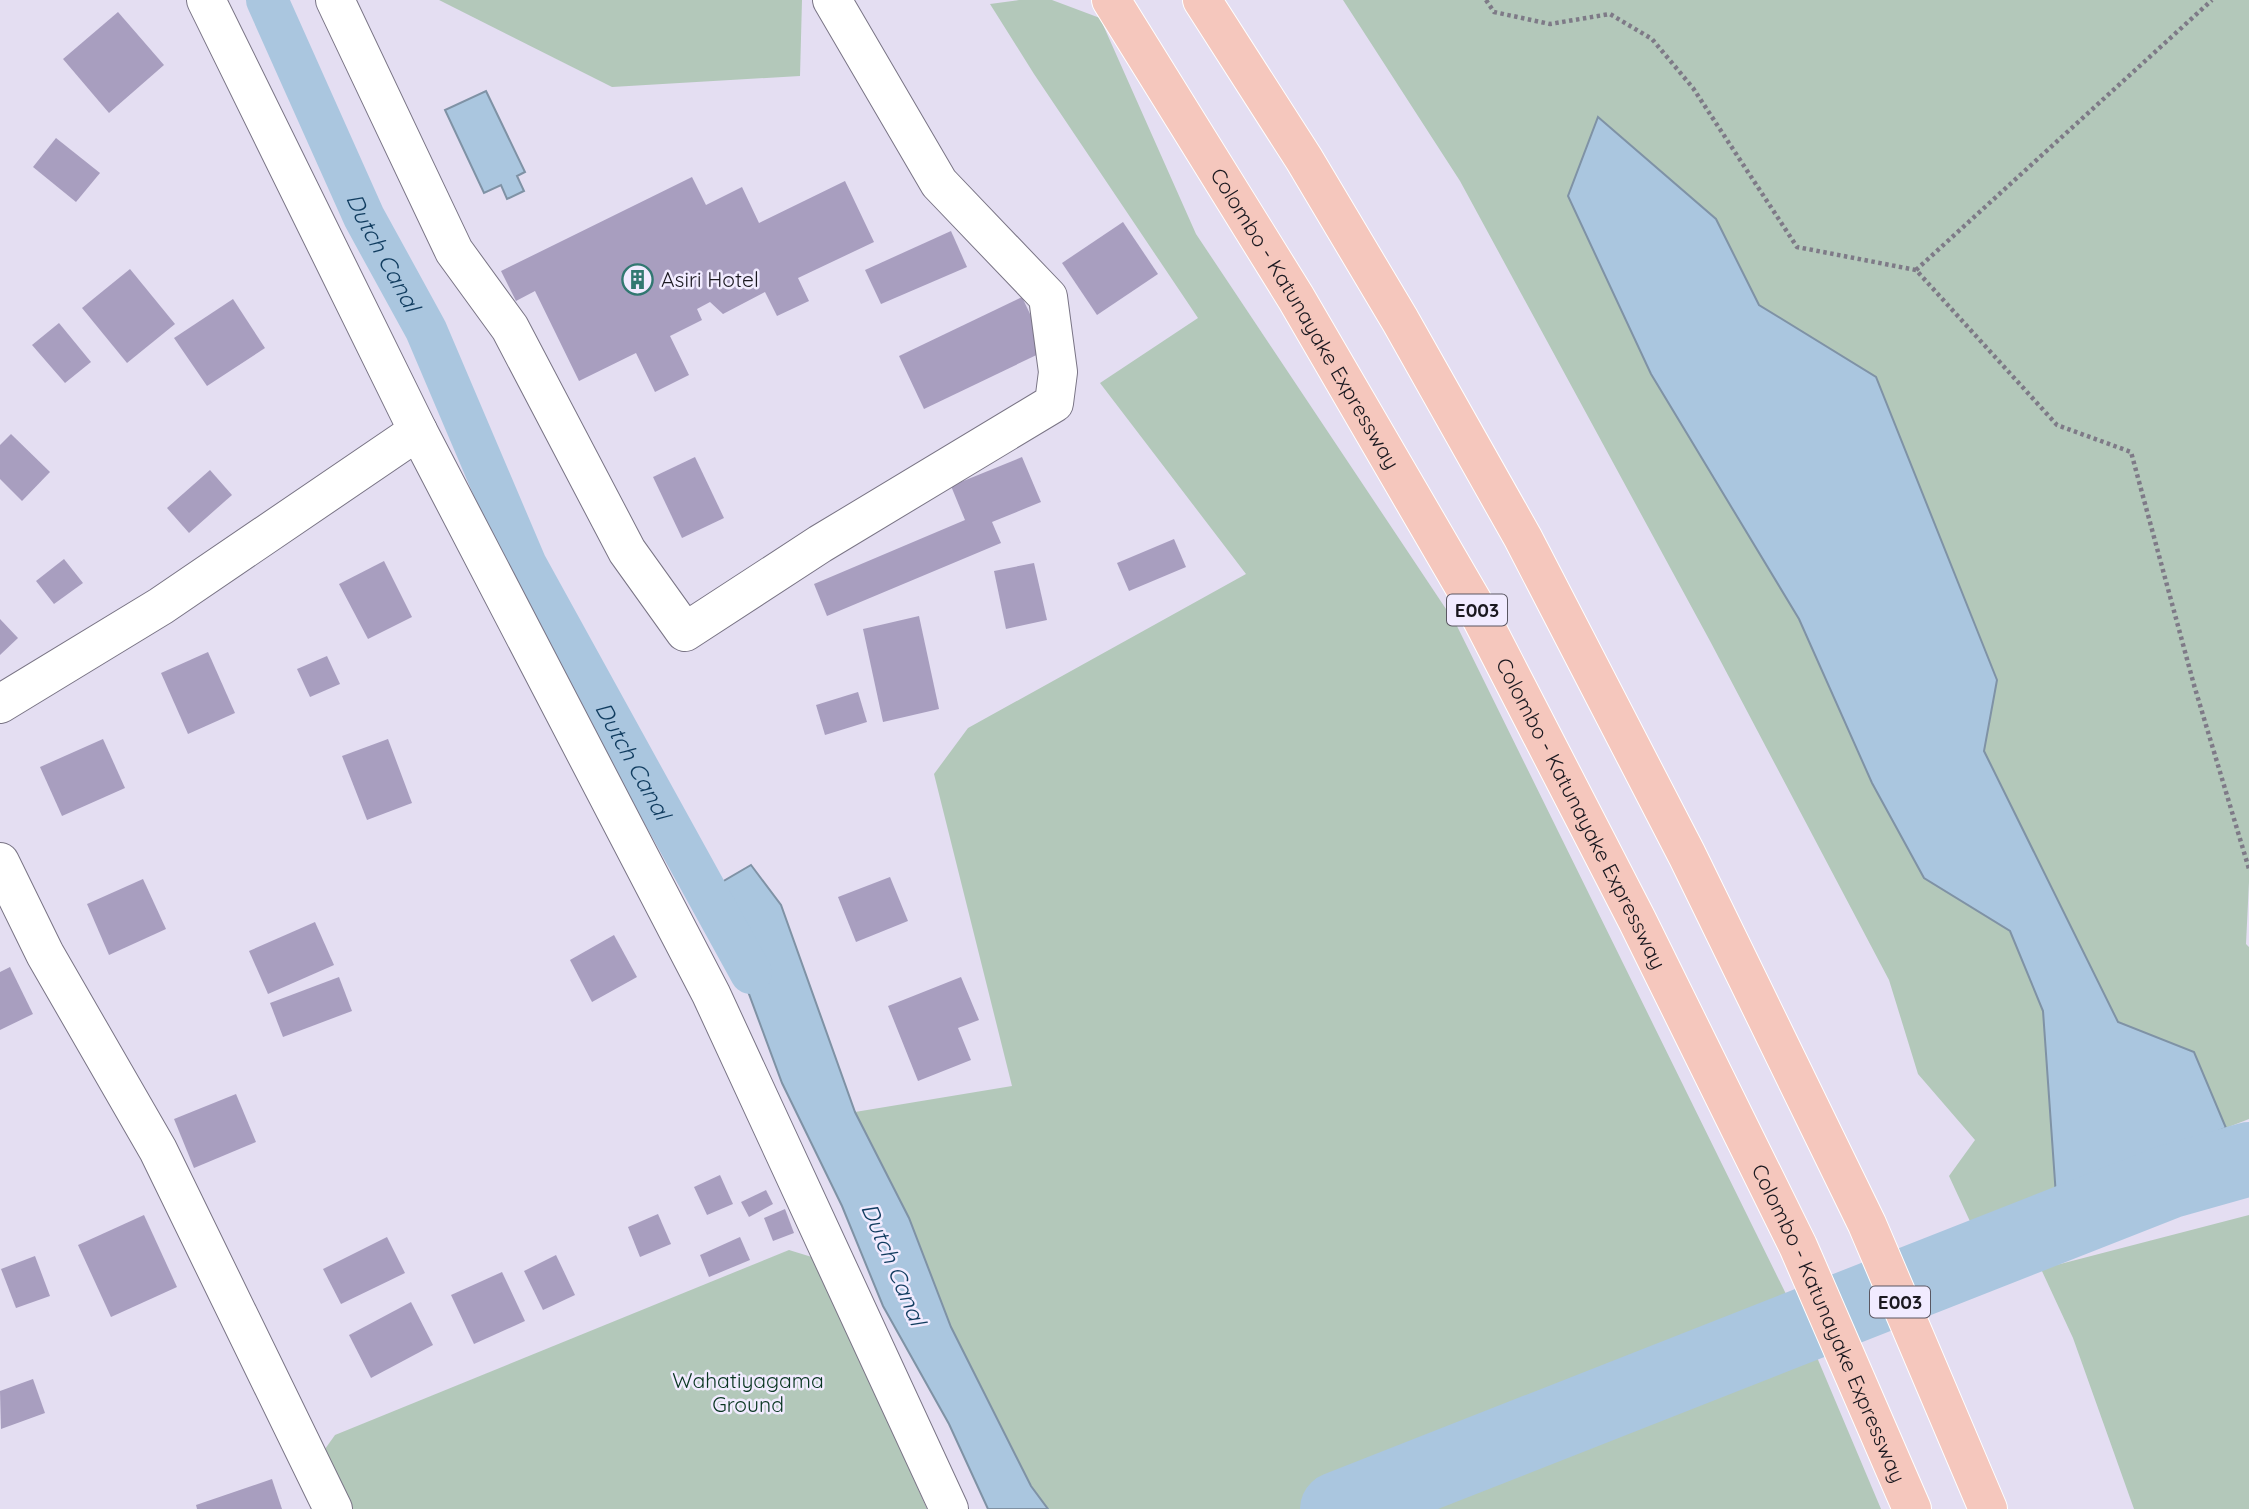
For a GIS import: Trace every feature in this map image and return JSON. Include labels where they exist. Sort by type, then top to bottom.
[{"type":"highway","name":"Colombo - Katunayake Expressway","points":[[1111,0],[1296,298],[1473,602],[1637,920],[1798,1245],[1912,1509]]},
{"type":"highway","name":"E003","points":[[1202,0],[1304,159],[1523,538],[1687,855],[1867,1224],[1988,1509]]},
{"type":"street","points":[[206,0],[418,431],[711,995],[949,1509]]},
{"type":"street","points":[[335,0],[454,251],[510,328],[627,551],[685,632],[820,544],[1054,403],[1058,372],[1048,296],[939,183],[832,0]]},
{"type":"street","points":[[0,704],[161,606],[418,431]]},
{"type":"street","points":[[0,862],[45,954],[158,1150],[333,1509]]},
{"type":"path","points":[[1486,0],[1494,12],[1550,24],[1610,14],[1652,39],[1693,88],[1797,247],[1916,270],[2057,425],[2131,452],[2194,685],[2249,869]]},
{"type":"path","points":[[1916,270],[2212,0]]},
{"type":"green space","points":[[439,0],[802,0],[800,76],[612,87]]},
{"type":"green space","points":[[1019,0],[1052,0],[1100,18],[1196,234],[1456,624],[1816,1355],[1881,1509],[1048,1509],[1031,1486],[951,1327],[909,1218],[855,1112],[1012,1086],[934,774],[968,728],[1246,574],[1100,383],[1198,318],[990,4]]},
{"type":"green space","points":[[1343,0],[2249,0],[2249,882],[2246,944],[2249,947],[2249,1119],[2226,1128],[2194,1052],[2118,1022],[1984,751],[1997,679],[1876,377],[1759,305],[1716,219],[1799,619],[1872,783],[1924,878],[2010,931],[2043,1010],[2056,1196],[1974,1230],[1949,1176],[1975,1140],[1918,1074],[1889,980],[1710,641],[1460,181]]},
{"type":"green space","points":[[2249,1215],[2249,1509],[2134,1509],[2073,1338],[2041,1269]]},
{"type":"green space","name":"Wahatiyagama Ground","points":[[789,1250],[815,1258],[927,1509],[351,1509],[325,1449],[335,1435]]},
{"type":"water","points":[[486,91],[525,172],[517,176],[524,191],[507,199],[501,185],[484,193],[445,110]]},
{"type":"water","points":[[1598,117],[1716,219],[1759,305],[1876,377],[1997,680],[1984,751],[2118,1022],[2194,1052],[2226,1128],[2056,1196],[2043,1011],[2010,931],[1924,878],[1872,783],[1799,619],[1651,374],[1568,196]]},
{"type":"water","points":[[751,865],[781,905],[855,1112],[909,1218],[951,1327],[1031,1486],[1048,1509],[988,1509],[949,1424],[883,1306],[842,1206],[782,1083],[710,889]]},
{"type":"building","points":[[118,12],[164,65],[109,113],[63,59]]},
{"type":"building","points":[[56,138],[100,173],[76,202],[33,167]]},
{"type":"building","name":"Asiri Hotel","points":[[692,177],[706,205],[742,187],[759,223],[845,181],[874,242],[798,278],[809,301],[777,316],[765,292],[723,314],[710,302],[697,309],[702,320],[670,336],[689,375],[655,392],[636,353],[579,381],[535,291],[516,301],[501,271]]},
{"type":"building","points":[[1123,222],[1158,274],[1097,315],[1062,263]]},
{"type":"building","points":[[951,231],[967,267],[881,304],[865,270]]},
{"type":"building","points":[[130,269],[175,324],[127,363],[82,308]]},
{"type":"building","points":[[1022,297],[1047,350],[924,409],[899,356]]},
{"type":"building","points":[[233,299],[265,348],[207,386],[174,338]]},
{"type":"building","points":[[59,323],[91,362],[65,383],[32,345]]},
{"type":"building","points":[[11,434],[50,472],[22,501],[0,479],[0,445]]},
{"type":"building","points":[[695,457],[724,518],[682,538],[653,477]]},
{"type":"building","points":[[1022,457],[1041,502],[992,522],[1001,543],[827,616],[814,584],[965,520],[951,486]]},
{"type":"building","points":[[210,470],[232,495],[189,533],[167,508]]},
{"type":"building","points":[[1174,539],[1186,567],[1129,591],[1117,563]]},
{"type":"building","points":[[64,559],[83,583],[54,604],[36,581]]},
{"type":"building","points":[[384,561],[412,617],[368,639],[339,584]]},
{"type":"building","points":[[1034,563],[1047,620],[1006,629],[994,571]]},
{"type":"building","points":[[919,616],[939,709],[883,722],[863,629]]},
{"type":"building","points":[[0,619],[18,638],[0,655]]},
{"type":"building","points":[[208,652],[235,713],[188,734],[161,673]]},
{"type":"building","points":[[327,656],[340,684],[310,697],[297,669]]},
{"type":"building","points":[[858,692],[867,722],[825,735],[816,705]]},
{"type":"building","points":[[103,739],[125,788],[62,816],[40,767]]},
{"type":"building","points":[[388,739],[412,803],[367,820],[342,756]]},
{"type":"building","points":[[890,877],[908,921],[856,942],[838,897]]},
{"type":"building","points":[[143,879],[166,929],[109,955],[87,904]]},
{"type":"building","points":[[315,922],[334,965],[268,994],[249,951]]},
{"type":"building","points":[[614,935],[637,977],[592,1002],[570,960]]},
{"type":"building","points":[[10,967],[33,1014],[0,1030],[0,972]]},
{"type":"building","points":[[339,977],[352,1011],[283,1037],[270,1003]]},
{"type":"building","points":[[961,977],[979,1020],[958,1028],[971,1060],[918,1081],[888,1006]]},
{"type":"building","points":[[236,1094],[256,1142],[194,1168],[174,1119]]},
{"type":"building","points":[[720,1175],[733,1204],[707,1215],[694,1187]]},
{"type":"building","points":[[766,1190],[773,1204],[749,1217],[741,1202]]},
{"type":"building","points":[[785,1209],[794,1233],[773,1241],[764,1218]]},
{"type":"building","points":[[658,1214],[671,1244],[640,1257],[628,1227]]},
{"type":"building","points":[[144,1215],[177,1287],[111,1317],[78,1245]]},
{"type":"building","points":[[387,1237],[405,1273],[341,1304],[323,1269]]},
{"type":"building","points":[[740,1237],[750,1260],[709,1277],[700,1255]]},
{"type":"building","points":[[556,1255],[575,1295],[543,1310],[524,1271]]},
{"type":"building","points":[[35,1256],[50,1296],[16,1308],[1,1269]]},
{"type":"building","points":[[502,1272],[525,1321],[474,1344],[451,1295]]},
{"type":"building","points":[[411,1302],[433,1345],[371,1378],[349,1335]]},
{"type":"building","points":[[33,1379],[45,1413],[1,1429],[0,1391]]},
{"type":"building","points":[[272,1479],[282,1509],[197,1509],[196,1505]]},
{"type":"waterway","name":"Dutch Canal","points":[[267,0],[364,217],[426,330],[526,565],[751,973]]},
{"type":"waterway","points":[[1337,1509],[2168,1182],[2249,1159]]},
{"type":"place","name":"Asiri Hotel","points":[[638,279]]}]
